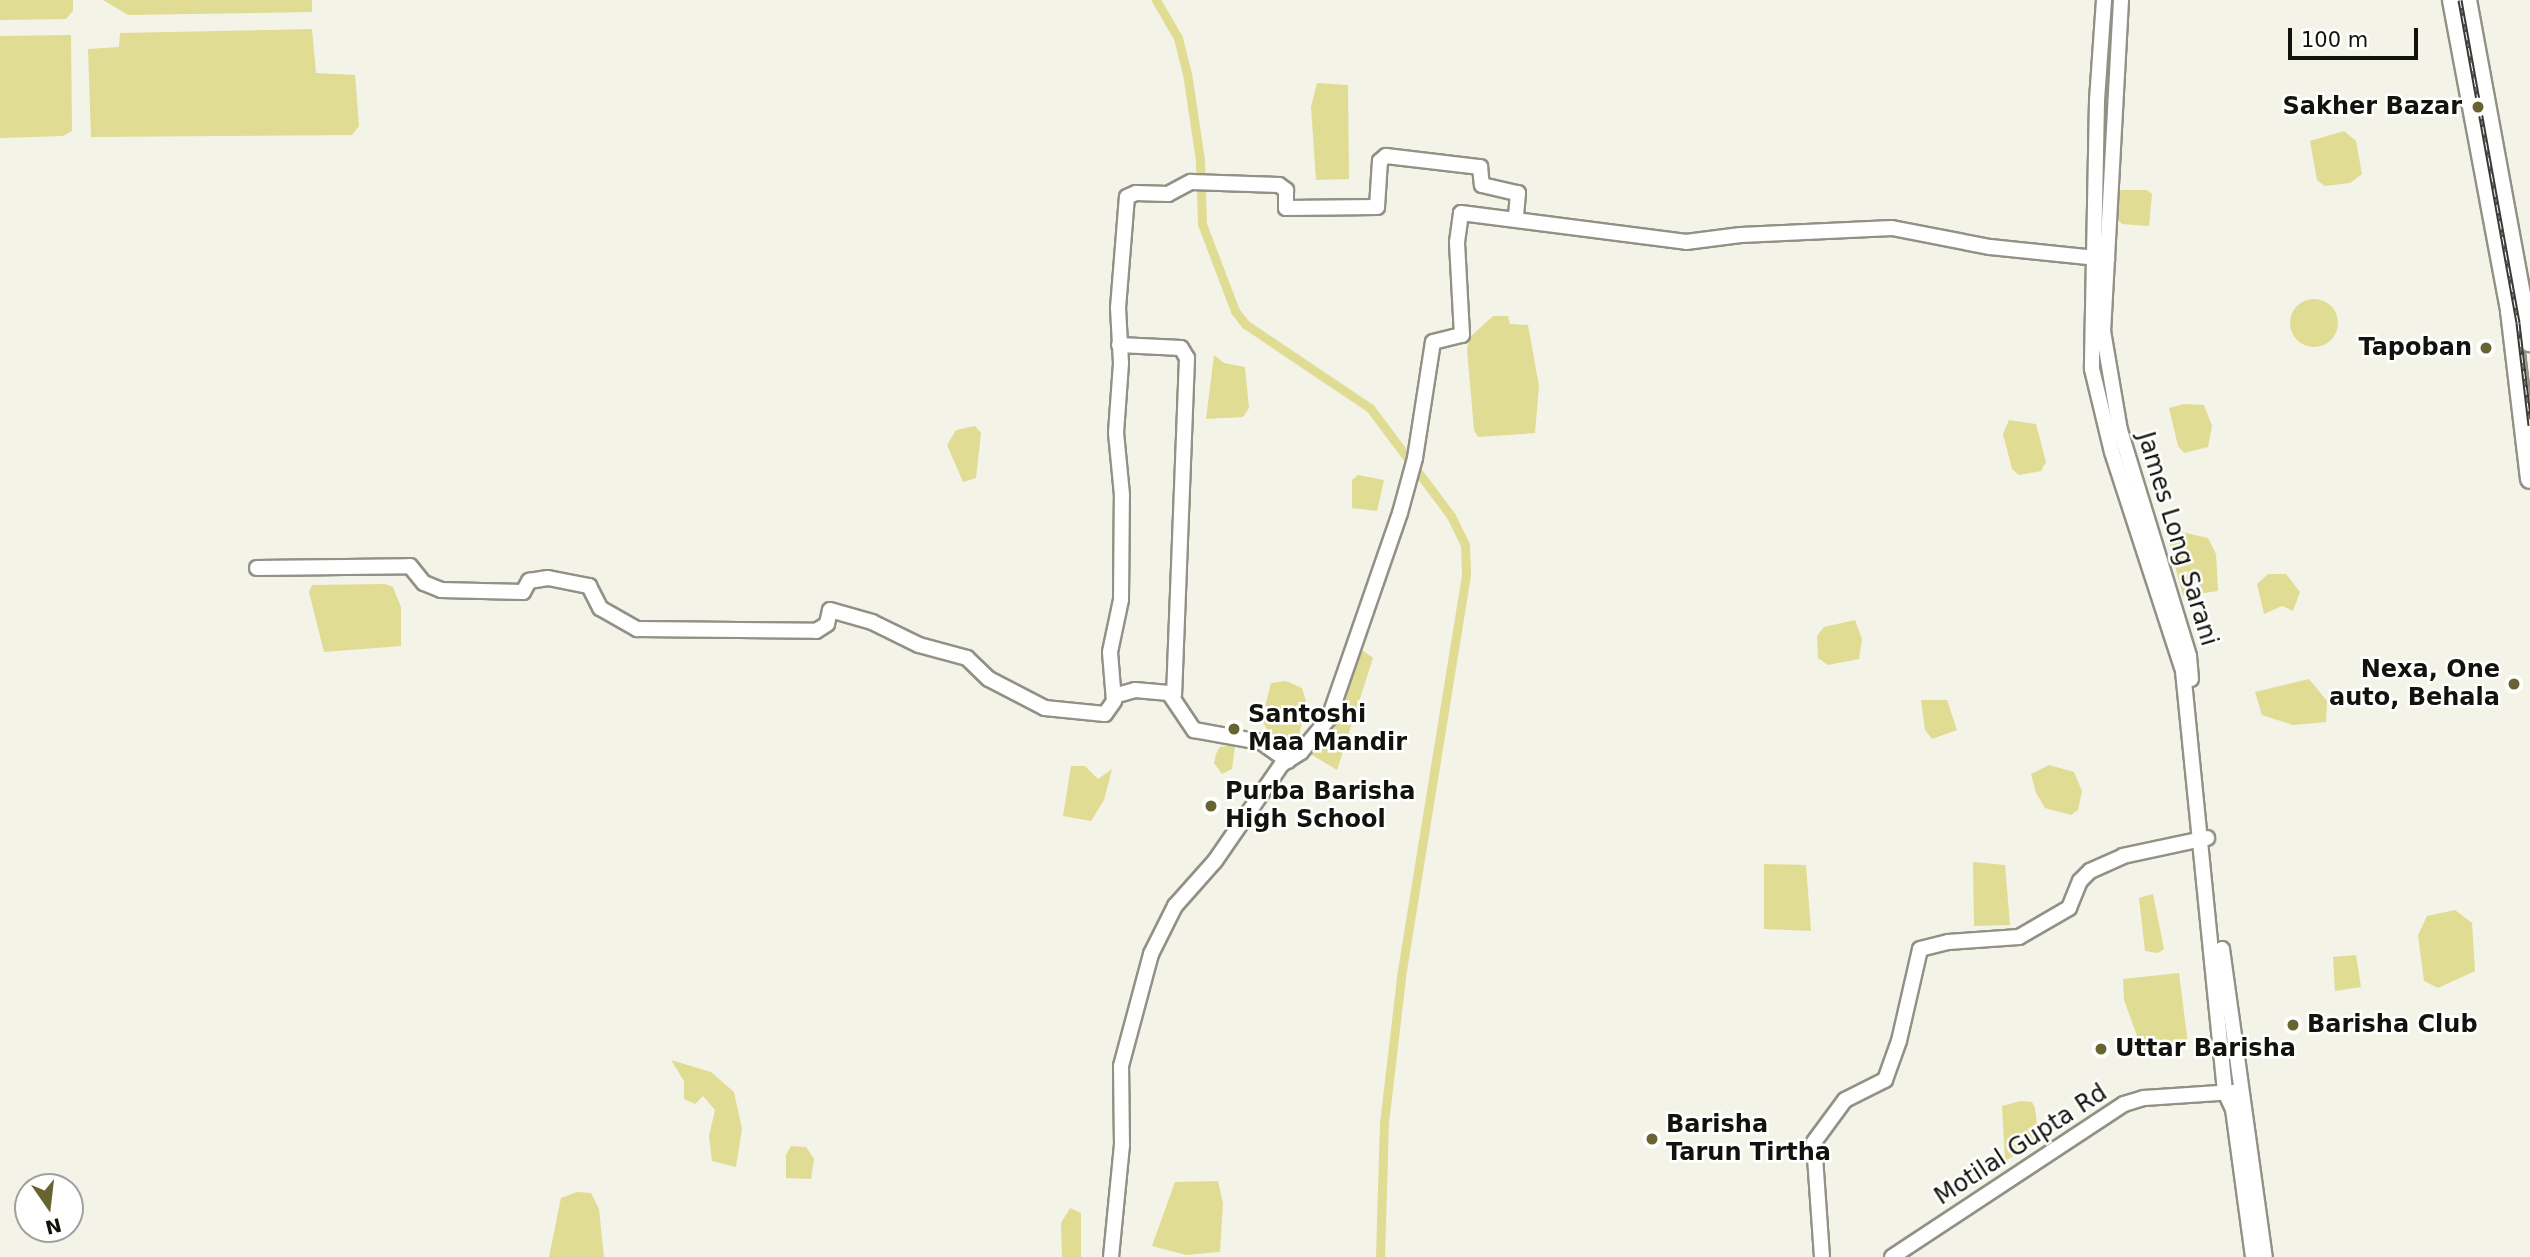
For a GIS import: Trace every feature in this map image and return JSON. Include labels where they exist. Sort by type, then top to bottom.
[{"type":"highway","points":[[2452,0],[2474,78],[2530,342]]},
{"type":"highway","points":[[2468,0],[2474,78],[2510,311],[2530,479]]},
{"type":"street","points":[[1111,1257],[1122,1145],[1121,1066],[1151,954],[1175,906],[1288,761],[1301,752],[1329,718],[1388,552],[1413,465],[1433,342],[1462,335],[1457,242],[1461,213],[1516,218],[1599,234],[1686,242],[1741,235],[1892,228],[1990,247],[2099,258],[2100,67],[2104,0]]},
{"type":"street","name":"James Long Sarani","points":[[2121,0],[2099,258],[2108,384],[2189,656],[2203,838],[2232,1092],[2257,1177],[2265,1257]]},
{"type":"street","points":[[2100,67],[2117,70]]},
{"type":"street","points":[[257,568],[410,566],[431,589],[450,591],[523,592],[529,581],[548,578],[589,586],[600,608],[637,629],[816,631],[827,624],[830,610],[872,622],[919,645],[967,658],[989,679],[1045,708],[1095,716],[1112,708],[1114,696],[1109,668],[1122,578],[1122,495],[1116,433],[1127,197],[1136,193],[1172,194],[1197,182],[1279,185],[1286,190],[1286,208],[1377,207],[1382,157],[1479,166],[1482,185],[1518,193],[1516,218]]},
{"type":"street","points":[[1119,345],[1181,348],[1187,358],[1174,695],[1194,730],[1261,742],[1288,761]]},
{"type":"street","points":[[1114,696],[1135,690],[1174,695]]},
{"type":"street","points":[[1822,1257],[1814,1142],[1839,1106],[1885,1080],[1899,1041],[1920,949],[1948,942],[2019,937],[2069,908],[2080,881],[2090,872],[2123,856],[2203,838]]},
{"type":"street","points":[[2232,1092],[2253,1257]]},
{"type":"street","name":"Motilal Gupta Rd","points":[[1892,1257],[2066,1146],[2124,1104],[2144,1098],[2232,1092]]},
{"type":"shaded area","points":[[0,0],[73,0],[73,11],[66,19],[0,20]]},
{"type":"shaded area","points":[[103,0],[312,0],[312,12],[128,15]]},
{"type":"shaded area","points":[[312,29],[316,73],[355,75],[359,126],[352,135],[91,137],[88,49],[119,47],[120,33]]},
{"type":"shaded area","points":[[71,35],[72,131],[63,136],[0,138],[0,36]]},
{"type":"shaded area","points":[[1317,83],[1348,85],[1349,179],[1316,180],[1311,107]]},
{"type":"shaded area","points":[[2344,131],[2356,141],[2362,174],[2350,183],[2325,186],[2317,180],[2310,141]]},
{"type":"shaded area","points":[[2119,190],[2147,190],[2152,194],[2149,226],[2122,224],[2115,216]]},
{"type":"shaded area","points":[[2314,299],[2331,306],[2338,323],[2331,340],[2314,347],[2297,340],[2290,323],[2297,306]]},
{"type":"shaded area","points":[[1493,316],[1508,316],[1510,324],[1528,325],[1539,386],[1535,433],[1478,437],[1474,430],[1467,349],[1470,337]]},
{"type":"shaded area","points":[[1214,355],[1224,363],[1245,367],[1249,408],[1243,417],[1206,419]]},
{"type":"shaded area","points":[[2184,404],[2204,405],[2212,426],[2208,447],[2184,453],[2178,446],[2169,408]]},
{"type":"shaded area","points":[[2009,420],[2036,424],[2046,462],[2041,471],[2019,475],[2012,469],[2003,434]]},
{"type":"shaded area","points":[[975,426],[981,433],[976,478],[963,482],[947,445],[956,430]]},
{"type":"shaded area","points":[[1358,475],[1384,480],[1377,511],[1352,508],[1352,480]]},
{"type":"shaded area","points":[[2182,532],[2208,538],[2216,554],[2218,591],[2183,596],[2168,540]]},
{"type":"shaded area","points":[[2268,574],[2286,574],[2300,592],[2293,611],[2282,606],[2264,614],[2257,584]]},
{"type":"shaded area","points":[[385,584],[393,587],[401,607],[401,646],[324,652],[309,592],[312,585]]},
{"type":"shaded area","points":[[1855,620],[1862,639],[1859,659],[1828,665],[1818,658],[1817,636],[1824,627]]},
{"type":"shaded area","points":[[1355,645],[1373,658],[1337,770],[1312,755],[1312,749]]},
{"type":"shaded area","points":[[2309,679],[2327,701],[2326,722],[2293,725],[2262,715],[2255,692]]},
{"type":"shaded area","points":[[1286,681],[1302,688],[1306,701],[1297,746],[1272,741],[1262,719],[1271,683]]},
{"type":"shaded area","points":[[1921,700],[1947,700],[1957,730],[1932,739],[1925,730]]},
{"type":"shaded area","points":[[1235,745],[1232,769],[1222,774],[1214,763],[1216,754],[1220,747]]},
{"type":"shaded area","points":[[2049,765],[2074,772],[2082,791],[2078,810],[2071,815],[2045,808],[2036,793],[2031,774]]},
{"type":"shaded area","points":[[1071,766],[1085,766],[1098,779],[1112,769],[1104,800],[1091,821],[1063,816]]},
{"type":"shaded area","points":[[1973,862],[2005,865],[2010,925],[1974,926]]},
{"type":"shaded area","points":[[1764,864],[1806,865],[1811,931],[1764,929]]},
{"type":"shaded area","points":[[2153,894],[2164,949],[2158,953],[2145,951],[2139,898]]},
{"type":"shaded area","points":[[2455,910],[2472,923],[2475,971],[2438,988],[2424,981],[2418,935],[2427,916]]},
{"type":"shaded area","points":[[2356,955],[2361,987],[2335,991],[2333,957]]},
{"type":"shaded area","points":[[2179,973],[2188,1044],[2144,1055],[2124,1000],[2123,979]]},
{"type":"shaded area","points":[[671,1060],[711,1072],[734,1092],[742,1129],[736,1167],[712,1161],[709,1136],[715,1110],[703,1096],[695,1104],[684,1099],[684,1081]]},
{"type":"shaded area","points":[[2020,1101],[2032,1102],[2035,1108],[2039,1141],[2005,1161],[2002,1106]]},
{"type":"shaded area","points":[[791,1146],[806,1147],[814,1159],[811,1179],[786,1178],[786,1155]]},
{"type":"shaded area","points":[[1218,1181],[1223,1203],[1220,1252],[1186,1255],[1152,1246],[1175,1182]]},
{"type":"shaded area","points":[[577,1192],[591,1193],[599,1209],[604,1257],[549,1257],[561,1198]]},
{"type":"shaded area","points":[[1070,1208],[1081,1213],[1081,1257],[1062,1257],[1061,1223]]},
{"type":"waterway","points":[[1156,0],[1178,38],[1187,73],[1200,160],[1202,224],[1235,311],[1245,324],[1370,408],[1451,516],[1465,545],[1466,575],[1401,978],[1384,1122],[1380,1257]]},
{"type":"railway","points":[[2460,0],[2518,323],[2530,425]]},
{"type":"place","name":"Sakher Bazar","points":[[2478,107]]},
{"type":"place","name":"Tapoban","points":[[2486,348]]},
{"type":"place","name":"Nexa, One auto, Behala","points":[[2514,684]]},
{"type":"place","name":"Santoshi Maa Mandir","points":[[1234,729]]},
{"type":"place","name":"Purba Barisha High School","points":[[1211,806]]},
{"type":"place","name":"Barisha Club","points":[[2293,1025]]},
{"type":"place","name":"Uttar Barisha","points":[[2101,1049]]},
{"type":"place","name":"Barisha Tarun Tirtha","points":[[1652,1139]]}]
